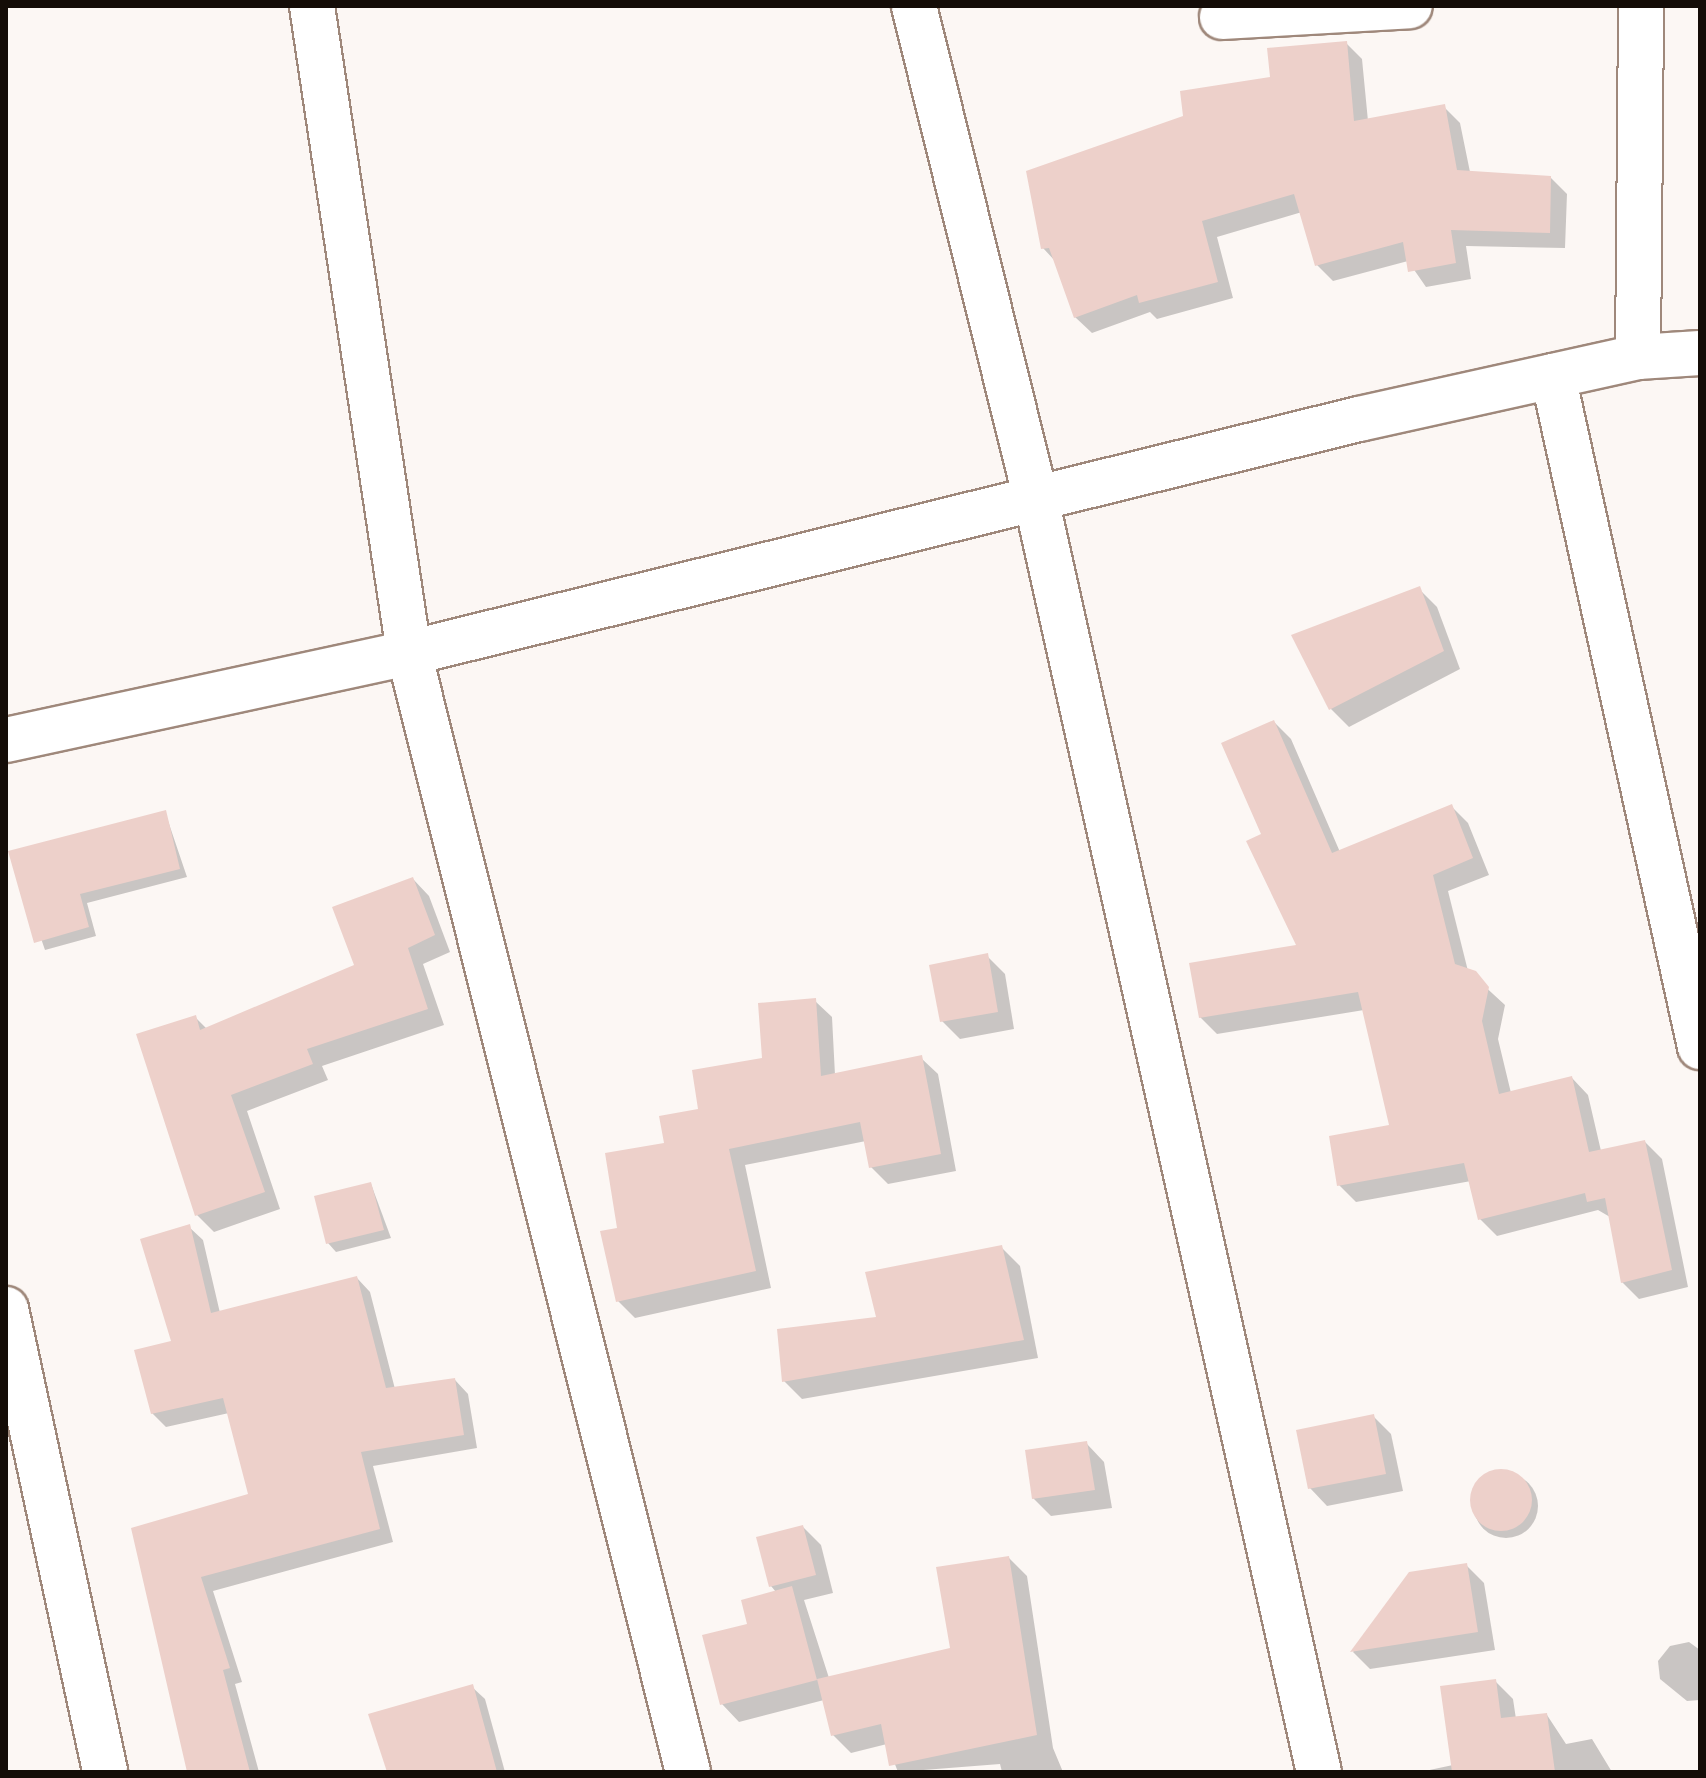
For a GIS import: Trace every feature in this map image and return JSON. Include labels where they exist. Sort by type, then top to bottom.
[{"type":"street","points":[[312,6],[409,653],[688,1772]]},
{"type":"street","points":[[914,6],[1036,499],[1319,1772]]},
{"type":"street","points":[[1222,17],[1410,6]]},
{"type":"street","points":[[1638,357],[1641,6]]},
{"type":"street","points":[[6,740],[409,653],[1553,376],[1638,357],[1700,353]]},
{"type":"street","points":[[1553,376],[1700,1047]]},
{"type":"street","points":[[6,1309],[105,1772]]},
{"type":"building","points":[[1347,41],[1354,121],[1445,104],[1457,170],[1551,176],[1550,233],[1451,230],[1456,263],[1408,272],[1403,242],[1315,266],[1294,194],[1202,221],[1218,282],[1139,303],[1137,295],[1074,318],[1049,248],[1041,249],[1026,171],[1183,116],[1180,91],[1270,77],[1267,48]]},
{"type":"building","points":[[1420,586],[1444,651],[1329,710],[1291,635]]},
{"type":"building","points":[[1274,720],[1332,853],[1452,804],[1473,858],[1433,875],[1455,964],[1476,971],[1489,987],[1482,1021],[1499,1094],[1572,1076],[1589,1152],[1645,1140],[1672,1270],[1621,1283],[1605,1198],[1587,1202],[1585,1193],[1478,1220],[1464,1163],[1337,1186],[1329,1136],[1389,1125],[1358,992],[1199,1018],[1189,963],[1296,945],[1246,841],[1261,834],[1221,743]]},
{"type":"building","points":[[166,810],[180,869],[80,894],[89,927],[34,943],[8,851]]},
{"type":"building","points":[[413,877],[435,935],[408,948],[428,1009],[307,1049],[313,1064],[231,1095],[265,1192],[195,1216],[136,1034],[196,1015],[200,1030],[354,965],[332,907]]},
{"type":"building","points":[[988,953],[998,1012],[940,1022],[929,965]]},
{"type":"building","points":[[816,998],[821,1076],[922,1055],[941,1154],[869,1168],[860,1122],[729,1149],[756,1271],[616,1302],[600,1231],[617,1228],[605,1153],[664,1143],[659,1116],[698,1109],[692,1070],[762,1058],[758,1003]]},
{"type":"building","points":[[371,1182],[384,1230],[326,1244],[314,1196]]},
{"type":"building","points":[[190,1224],[211,1313],[357,1276],[386,1388],[455,1378],[464,1435],[361,1452],[380,1529],[201,1577],[230,1668],[223,1670],[250,1772],[187,1772],[131,1528],[248,1494],[223,1398],[151,1414],[134,1350],[171,1341],[140,1239]]},
{"type":"building","points":[[1002,1245],[1024,1340],[782,1382],[777,1329],[876,1317],[865,1272]]},
{"type":"building","points":[[1374,1414],[1386,1474],[1308,1489],[1296,1430]]},
{"type":"building","points":[[1087,1441],[1095,1490],[1032,1499],[1025,1450]]},
{"type":"building","points":[[1501,1469],[1513,1471],[1523,1478],[1530,1488],[1530,1512],[1523,1522],[1513,1529],[1501,1531],[1489,1529],[1479,1522],[1472,1512],[1470,1500],[1472,1488],[1479,1478],[1489,1471]]},
{"type":"building","points":[[803,1525],[816,1575],[769,1587],[756,1537]]},
{"type":"building","points":[[1009,1556],[1037,1735],[889,1766],[881,1724],[831,1736],[817,1679],[950,1648],[936,1567]]},
{"type":"building","points":[[1467,1563],[1478,1632],[1350,1652],[1409,1572]]},
{"type":"building","points":[[792,1586],[817,1680],[720,1705],[702,1635],[747,1624],[741,1600]]},
{"type":"building","points":[[1496,1679],[1501,1718],[1547,1713],[1555,1772],[1452,1772],[1440,1686]]},
{"type":"building","points":[[473,1684],[497,1772],[387,1772],[368,1714]]}]
